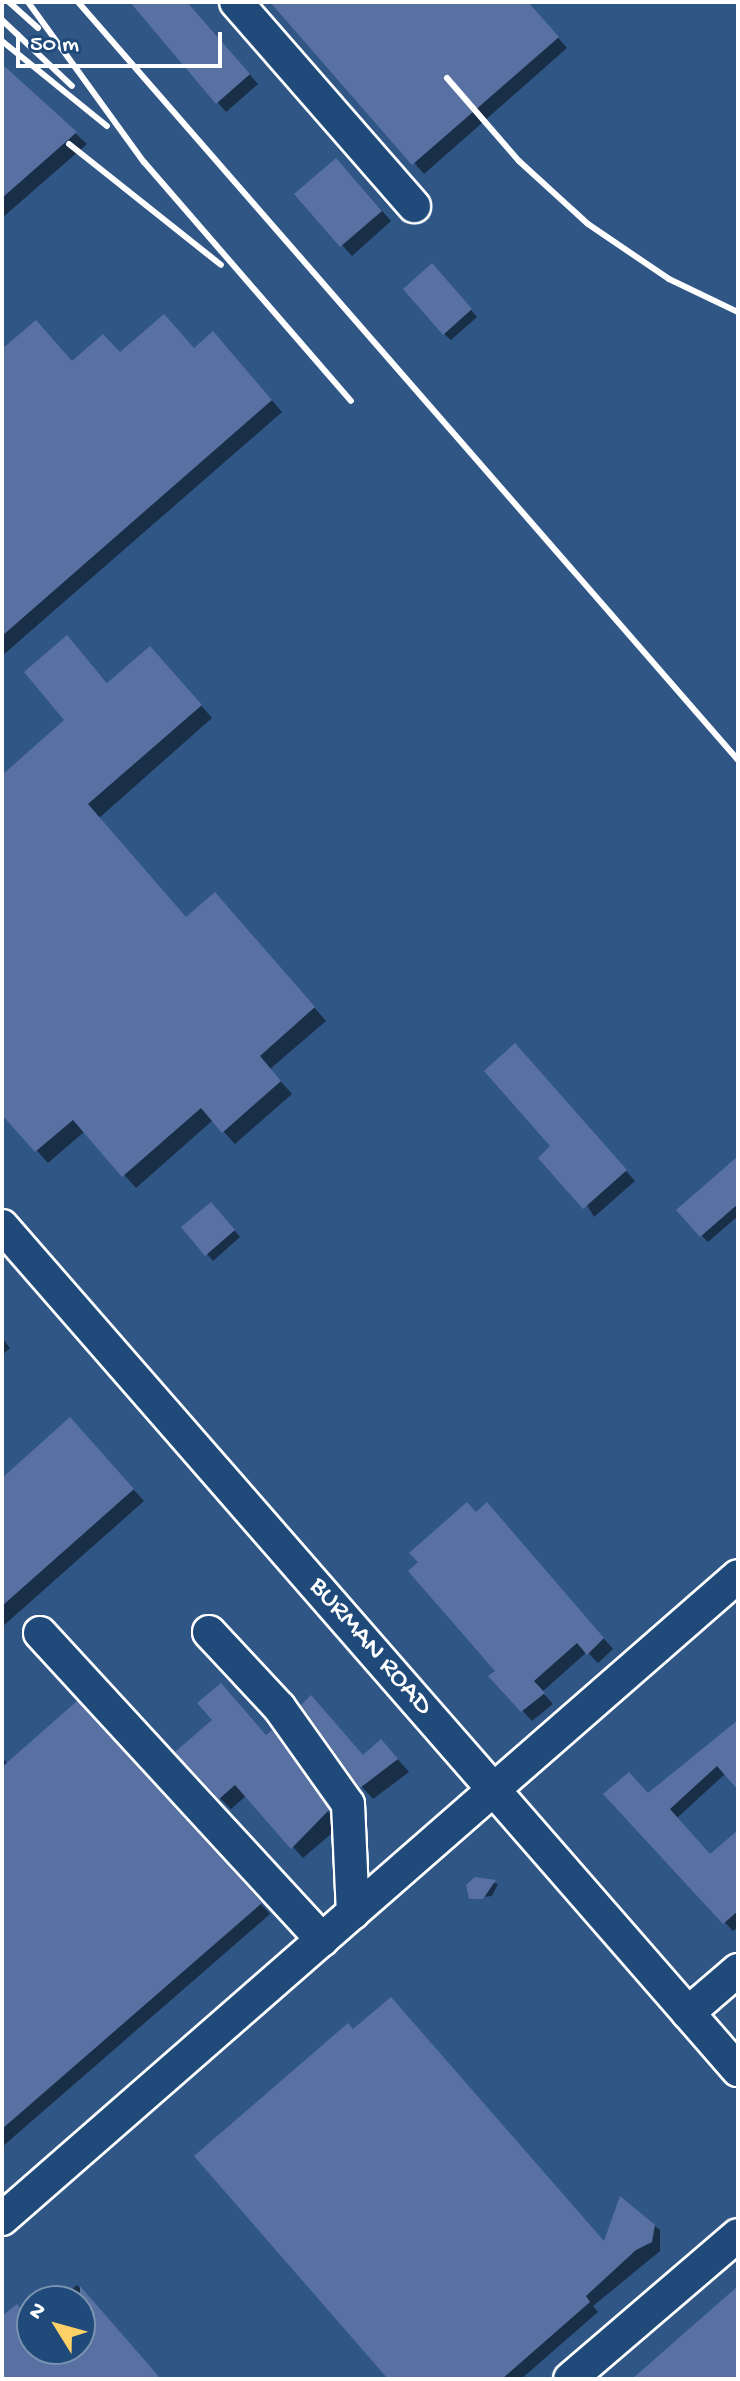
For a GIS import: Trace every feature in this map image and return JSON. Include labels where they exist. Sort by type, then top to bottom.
[{"type":"street","points":[[236,2],[414,206]]},
{"type":"street","name":"BURMAN ROAD","points":[[2,1226],[738,2070]]},
{"type":"street","points":[[2,2219],[738,1576]]},
{"type":"street","points":[[209,1632],[279,1707],[348,1804],[353,1913]]},
{"type":"street","points":[[40,1633],[322,1940]]},
{"type":"street","points":[[688,2013],[738,1970]]},
{"type":"street","points":[[570,2379],[738,2235]]},
{"type":"shaded area","points":[[2,2],[738,2],[738,2379],[2,2379]]},
{"type":"building","points":[[130,2],[187,2],[250,74],[216,104]]},
{"type":"building","points":[[270,2],[528,2],[559,37],[412,165]]},
{"type":"building","points":[[2,64],[77,132],[2,198]]},
{"type":"building","points":[[336,158],[382,211],[340,247],[294,194]]},
{"type":"building","points":[[432,263],[472,309],[443,335],[403,289]]},
{"type":"building","points":[[164,314],[194,348],[213,331],[272,400],[2,636],[2,349],[36,320],[72,361],[103,334],[120,352]]},
{"type":"building","points":[[67,635],[107,683],[150,646],[202,705],[88,804],[186,917],[215,892],[315,1007],[260,1056],[281,1081],[222,1133],[201,1108],[122,1177],[73,1120],[35,1152],[2,1115],[2,775],[64,720],[24,672]]},
{"type":"building","points":[[515,1043],[627,1170],[583,1209],[538,1158],[550,1146],[484,1071]]},
{"type":"building","points":[[738,1156],[738,1204],[700,1237],[676,1210]]},
{"type":"building","points":[[211,1202],[235,1230],[205,1256],[181,1227]]},
{"type":"building","points":[[70,1417],[134,1489],[2,1606],[2,1478]]},
{"type":"building","points":[[467,1502],[476,1512],[487,1502],[604,1638],[587,1655],[577,1643],[534,1681],[545,1693],[521,1712],[488,1676],[495,1671],[408,1571],[418,1562],[409,1553]]},
{"type":"building","points":[[221,1683],[266,1735],[272,1730],[329,1810],[291,1849],[235,1785],[219,1799],[175,1752],[212,1720],[197,1703]]},
{"type":"building","points":[[311,1695],[363,1755],[381,1739],[398,1759],[360,1788],[301,1705]]},
{"type":"building","points":[[77,1701],[262,1903],[2,2129],[2,1767]]},
{"type":"building","points":[[738,1720],[738,1790],[717,1766],[670,1809],[710,1854],[738,1830],[738,1911],[723,1924],[603,1794],[629,1772],[648,1793]]},
{"type":"building","points":[[475,1877],[496,1880],[483,1899],[469,1899],[466,1885]]},
{"type":"building","points":[[391,1997],[604,2241],[620,2196],[655,2225],[652,2242],[636,2250],[586,2296],[590,2302],[502,2379],[388,2379],[194,2156],[348,2023],[353,2029]]},
{"type":"building","points":[[738,2286],[738,2379],[632,2379]]},
{"type":"building","points":[[96,2304],[161,2379],[2,2379],[2,2316],[16,2305],[16,2365],[96,2365]]},
{"type":"railway","points":[[9,2],[38,28]]},
{"type":"railway","points":[[28,2],[144,162],[351,401]]},
{"type":"railway","points":[[78,2],[738,760]]},
{"type":"railway","points":[[2,20],[72,86]]},
{"type":"railway","points":[[2,41],[107,126]]},
{"type":"railway","points":[[447,78],[519,161],[588,224],[669,279],[738,312]]},
{"type":"railway","points":[[69,144],[221,265]]}]
